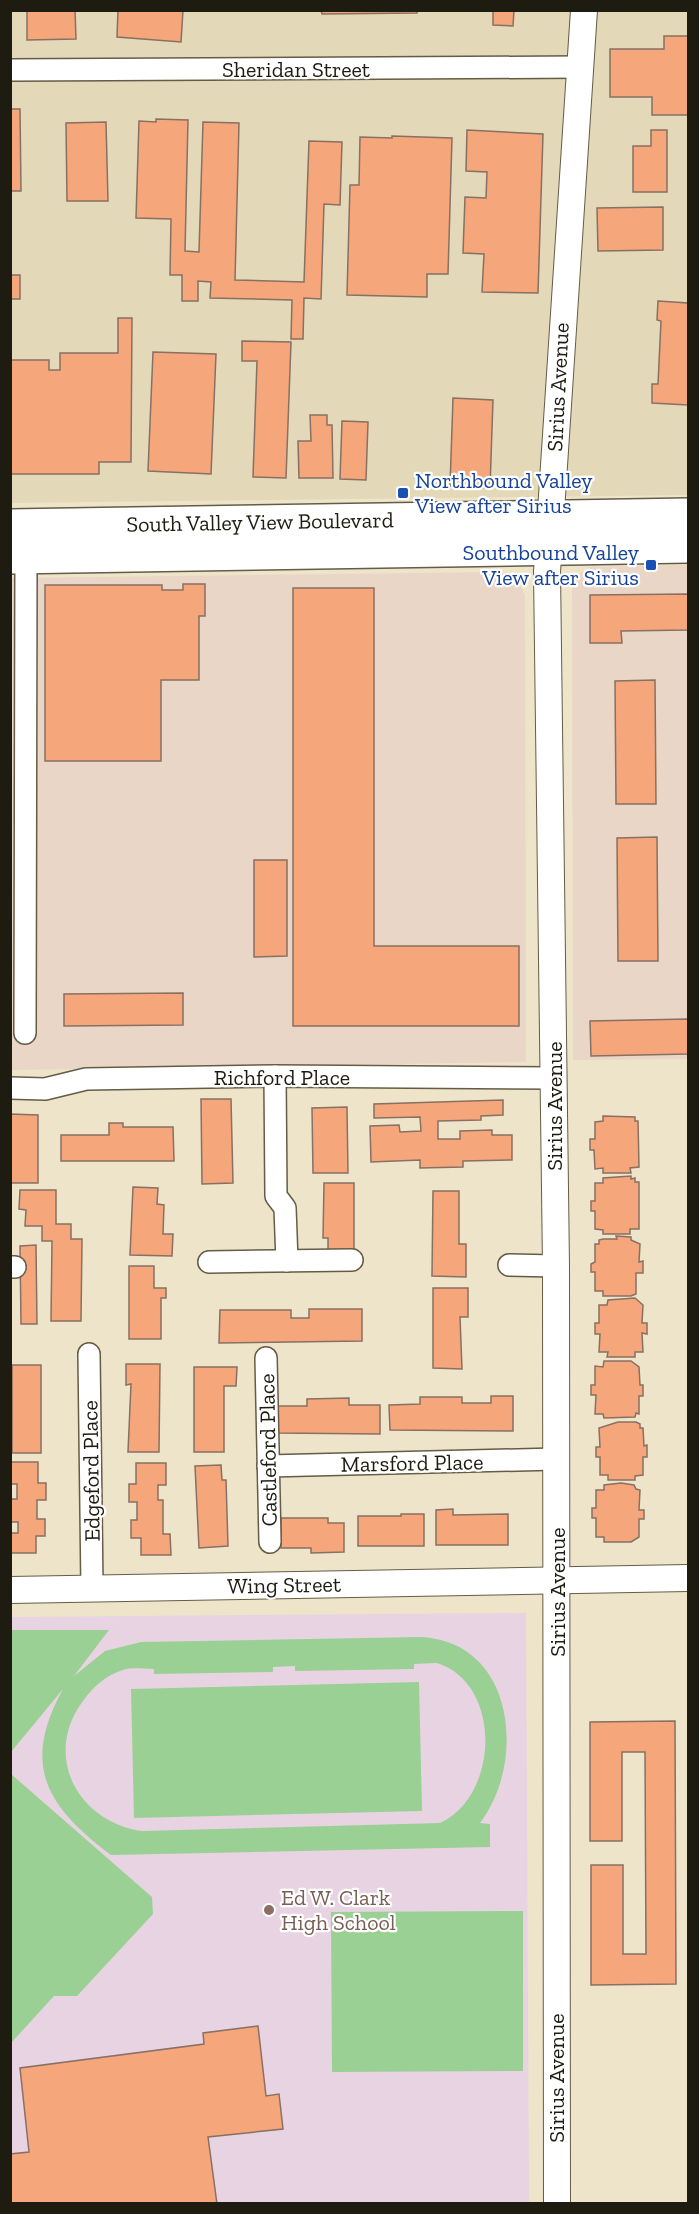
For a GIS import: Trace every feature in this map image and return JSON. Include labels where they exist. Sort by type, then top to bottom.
[{"type":"main road","name":"South Valley View Boulevard","points":[[18,557],[227,554],[550,533],[688,515]]},
{"type":"main road","name":"South Valley View Boulevard","points":[[10,526],[316,521],[550,533],[688,546]]},
{"type":"main road","points":[[227,554],[234,546],[248,541],[310,537],[316,521]]},
{"type":"main road","points":[[124,555],[149,541],[182,539],[189,523]]},
{"type":"main road","points":[[18,557],[39,547],[88,544],[110,525]]},
{"type":"street","name":"Sirius Avenue","points":[[557,2204],[556,1266],[550,533],[558,374],[584,10]]},
{"type":"street","name":"Sheridan Street","points":[[10,70],[581,68]]},
{"type":"street","points":[[18,557],[25,1033]]},
{"type":"street","points":[[275,1076],[276,1196],[285,1208],[287,1261]]},
{"type":"street","name":"Richford Place","points":[[10,1088],[45,1089],[86,1079],[275,1076],[554,1078]]},
{"type":"street","points":[[208,1262],[352,1260]]},
{"type":"street","points":[[509,1265],[556,1266]]},
{"type":"street","name":"Edgeford Place","points":[[90,1354],[92,1588]]},
{"type":"street","name":"Castleford Place","points":[[266,1358],[270,1542]]},
{"type":"street","name":"Marsford Place","points":[[268,1466],[556,1459]]},
{"type":"street","name":"Wing Street","points":[[10,1590],[688,1578]]},
{"type":"shaded area","points":[[10,11],[688,11],[688,495],[11,503]]},
{"type":"shaded area","points":[[688,565],[688,1059],[573,1060],[572,587],[577,575],[590,567]]},
{"type":"shaded area","points":[[492,572],[517,577],[525,596],[526,1062],[11,1070],[10,578]]},
{"type":"shaded area","name":"Ed W. Clark High School","points":[[526,1613],[529,2203],[11,2203],[10,1617]]},
{"type":"green space","points":[[11,1630],[109,1630],[74,1676],[105,1651],[141,1642],[420,1637],[452,1644],[476,1659],[493,1681],[503,1708],[507,1738],[504,1768],[495,1797],[480,1823],[490,1824],[490,1847],[111,1855],[70,1819],[56,1801],[47,1782],[43,1762],[44,1740],[50,1716],[63,1689],[11,1752]],"holes":[[[437,1663],[458,1675],[474,1693],[483,1716],[485,1741],[482,1766],[474,1790],[460,1809],[440,1823],[142,1831],[119,1825],[100,1815],[84,1800],[73,1783],[67,1764],[66,1743],[71,1722],[83,1701],[106,1678],[126,1669],[154,1669],[154,1674],[273,1672],[273,1667],[295,1666],[295,1671],[414,1669],[414,1664]]]},
{"type":"green space","points":[[419,1682],[422,1811],[134,1818],[131,1689]]},
{"type":"green space","points":[[11,1774],[152,1897],[153,1914],[77,1996],[54,1996],[11,2043]]},
{"type":"green space","points":[[523,1911],[523,2071],[332,2072],[331,1912]]},
{"type":"building","points":[[75,10],[76,39],[27,40],[27,11]]},
{"type":"building","points":[[118,10],[183,10],[181,42],[117,37]]},
{"type":"building","points":[[321,10],[417,10],[417,13],[322,14]]},
{"type":"building","points":[[493,10],[514,10],[513,26],[493,25]]},
{"type":"building","points":[[664,36],[688,36],[688,115],[652,115],[652,97],[610,97],[610,49],[664,49]]},
{"type":"building","points":[[10,109],[20,109],[21,191],[10,191]]},
{"type":"building","points":[[156,119],[188,120],[185,251],[199,252],[203,122],[239,123],[235,280],[304,282],[309,141],[342,142],[340,205],[324,204],[321,299],[304,298],[303,339],[291,339],[292,300],[210,298],[211,282],[198,281],[198,301],[182,301],[182,275],[170,275],[171,219],[136,218],[139,121],[156,122]]},
{"type":"building","points":[[106,122],[108,201],[67,201],[66,123]]},
{"type":"building","points":[[467,130],[543,134],[538,293],[482,292],[484,254],[463,253],[465,197],[486,198],[487,172],[466,171]]},
{"type":"building","points":[[651,130],[667,130],[667,192],[633,192],[633,146],[651,146]]},
{"type":"building","points":[[392,136],[452,138],[448,274],[427,274],[427,297],[347,295],[350,185],[359,185],[360,137],[392,138]]},
{"type":"building","points":[[663,207],[663,250],[598,251],[597,208]]},
{"type":"building","points":[[10,275],[20,275],[20,299],[10,299]]},
{"type":"building","points":[[658,301],[688,303],[688,405],[652,403],[652,384],[658,384],[661,321],[657,320]]},
{"type":"building","points":[[118,318],[132,318],[131,462],[99,462],[99,474],[10,474],[10,360],[49,360],[49,370],[60,370],[60,353],[118,353]]},
{"type":"building","points":[[242,341],[291,342],[286,478],[253,477],[257,361],[242,361]]},
{"type":"building","points":[[153,352],[216,354],[211,474],[148,471]]},
{"type":"building","points":[[453,398],[493,400],[490,488],[450,486]]},
{"type":"building","points":[[310,415],[327,415],[327,425],[332,425],[333,478],[299,478],[298,441],[311,441]]},
{"type":"building","points":[[342,421],[368,422],[366,480],[340,479]]},
{"type":"building","points":[[183,584],[205,584],[205,616],[199,616],[199,680],[161,680],[161,761],[45,761],[45,585],[162,585],[162,590],[183,590]]},
{"type":"building","points":[[293,588],[374,588],[374,946],[519,946],[519,1026],[293,1026]]},
{"type":"building","points":[[688,594],[688,630],[621,631],[622,643],[590,643],[590,595]]},
{"type":"building","points":[[655,680],[656,804],[616,804],[615,681]]},
{"type":"building","points":[[657,837],[658,961],[618,961],[617,838]]},
{"type":"building","points":[[254,860],[287,860],[287,956],[254,957]]},
{"type":"building","points":[[183,993],[183,1025],[64,1026],[64,994]]},
{"type":"building","points":[[688,1019],[688,1054],[591,1056],[590,1021]]},
{"type":"building","points":[[201,1099],[231,1099],[233,1183],[202,1184]]},
{"type":"building","points":[[503,1100],[503,1115],[481,1116],[481,1120],[438,1121],[438,1139],[460,1139],[460,1131],[492,1130],[492,1135],[512,1135],[512,1160],[463,1161],[463,1167],[420,1168],[420,1160],[371,1162],[370,1126],[399,1125],[400,1132],[421,1131],[420,1117],[374,1118],[374,1104]]},
{"type":"building","points":[[347,1107],[348,1173],[313,1173],[312,1108]]},
{"type":"building","points":[[10,1114],[38,1115],[38,1183],[10,1183]]},
{"type":"building","points":[[603,1116],[635,1117],[635,1121],[638,1121],[639,1167],[630,1168],[631,1173],[603,1173],[603,1168],[595,1169],[594,1150],[590,1150],[590,1139],[595,1139],[595,1122],[603,1121]]},
{"type":"building","points":[[109,1123],[123,1123],[123,1127],[173,1127],[174,1161],[61,1161],[61,1135],[109,1135]]},
{"type":"building","points":[[631,1176],[631,1179],[635,1178],[635,1182],[639,1182],[639,1229],[630,1229],[630,1234],[603,1234],[603,1230],[595,1229],[595,1211],[591,1211],[591,1201],[595,1201],[595,1183],[603,1183],[603,1178]]},
{"type":"building","points":[[324,1183],[354,1183],[354,1258],[328,1257],[328,1238],[323,1238]]},
{"type":"building","points":[[133,1187],[158,1188],[157,1204],[164,1205],[163,1234],[173,1234],[172,1256],[130,1255]]},
{"type":"building","points":[[20,1190],[56,1190],[56,1224],[71,1224],[71,1239],[82,1239],[81,1321],[51,1321],[52,1241],[42,1241],[42,1226],[25,1226],[26,1210],[19,1209]]},
{"type":"building","points":[[433,1191],[459,1191],[459,1244],[466,1244],[466,1277],[432,1276]]},
{"type":"building","points":[[616,1236],[631,1237],[631,1240],[640,1244],[639,1262],[643,1261],[643,1273],[636,1273],[636,1294],[631,1296],[603,1296],[603,1291],[595,1291],[595,1272],[591,1272],[591,1264],[595,1262],[595,1244],[599,1244],[599,1240],[603,1239],[617,1239]]},
{"type":"building","points":[[36,1245],[37,1324],[21,1324],[20,1246]]},
{"type":"building","points":[[129,1266],[154,1266],[154,1288],[166,1288],[166,1298],[161,1298],[161,1339],[129,1339]]},
{"type":"building","points":[[433,1288],[468,1288],[468,1317],[460,1317],[462,1369],[433,1368]]},
{"type":"building","points":[[635,1298],[643,1305],[642,1323],[647,1323],[647,1334],[642,1333],[643,1352],[635,1352],[635,1357],[607,1357],[608,1352],[599,1352],[600,1334],[595,1334],[595,1323],[599,1323],[599,1305],[607,1305],[608,1300]]},
{"type":"building","points":[[309,1309],[362,1309],[362,1341],[219,1343],[220,1310],[291,1310],[291,1318],[309,1318]]},
{"type":"building","points":[[604,1361],[631,1361],[639,1367],[643,1396],[639,1396],[639,1414],[636,1413],[635,1417],[604,1418],[603,1414],[595,1414],[596,1395],[591,1395],[591,1385],[595,1385],[595,1366],[603,1367]]},
{"type":"building","points":[[126,1364],[160,1364],[159,1452],[128,1452],[131,1384],[126,1385]]},
{"type":"building","points":[[12,1365],[41,1365],[41,1453],[12,1453]]},
{"type":"building","points":[[194,1367],[237,1367],[236,1386],[224,1386],[224,1452],[194,1452]]},
{"type":"building","points":[[491,1396],[513,1396],[513,1431],[390,1430],[389,1405],[420,1404],[420,1397],[462,1397],[462,1403],[491,1403]]},
{"type":"building","points":[[349,1398],[349,1405],[380,1405],[380,1434],[277,1433],[277,1406],[307,1406],[307,1399]]},
{"type":"building","points":[[618,1422],[636,1422],[640,1424],[640,1428],[643,1428],[647,1457],[643,1457],[643,1475],[635,1476],[635,1480],[608,1480],[608,1475],[600,1475],[600,1457],[596,1457],[596,1447],[600,1447],[599,1428]]},
{"type":"building","points":[[10,1462],[38,1462],[38,1483],[46,1483],[46,1500],[37,1500],[37,1519],[45,1519],[45,1536],[36,1536],[36,1553],[10,1553],[10,1533],[18,1533],[18,1522],[11,1522],[11,1499],[17,1499],[17,1484],[10,1484]]},
{"type":"building","points":[[136,1463],[166,1463],[166,1485],[158,1485],[158,1500],[163,1500],[163,1534],[170,1534],[171,1555],[141,1555],[141,1538],[131,1538],[131,1520],[137,1520],[137,1502],[129,1502],[129,1484],[136,1484]]},
{"type":"building","points":[[221,1465],[222,1480],[226,1480],[228,1546],[199,1548],[195,1466]]},
{"type":"building","points":[[621,1483],[634,1485],[640,1490],[639,1510],[644,1510],[644,1519],[639,1519],[639,1537],[631,1542],[604,1542],[604,1537],[596,1537],[596,1518],[592,1518],[592,1508],[596,1508],[596,1490],[604,1490],[604,1485]]},
{"type":"building","points":[[453,1509],[453,1515],[508,1514],[508,1545],[436,1545],[436,1510]]},
{"type":"building","points":[[401,1514],[424,1514],[424,1546],[358,1546],[358,1516],[401,1516]]},
{"type":"building","points":[[281,1518],[328,1518],[328,1523],[344,1523],[344,1552],[311,1553],[311,1548],[281,1548]]},
{"type":"building","points":[[675,1721],[676,1984],[591,1985],[591,1865],[623,1865],[623,1954],[646,1954],[645,1752],[622,1752],[622,1841],[590,1841],[590,1722]]},
{"type":"building","points":[[258,2026],[266,2096],[279,2094],[283,2129],[208,2137],[217,2204],[10,2204],[10,2154],[29,2152],[20,2068],[204,2044],[203,2033]]},
{"type":"place","name":"Northbound Valley View after Sirius","points":[[403,493]]},
{"type":"place","name":"Southbound Valley View after Sirius","points":[[651,565]]},
{"type":"place","name":"Ed W. Clark High School","points":[[269,1910]]}]
